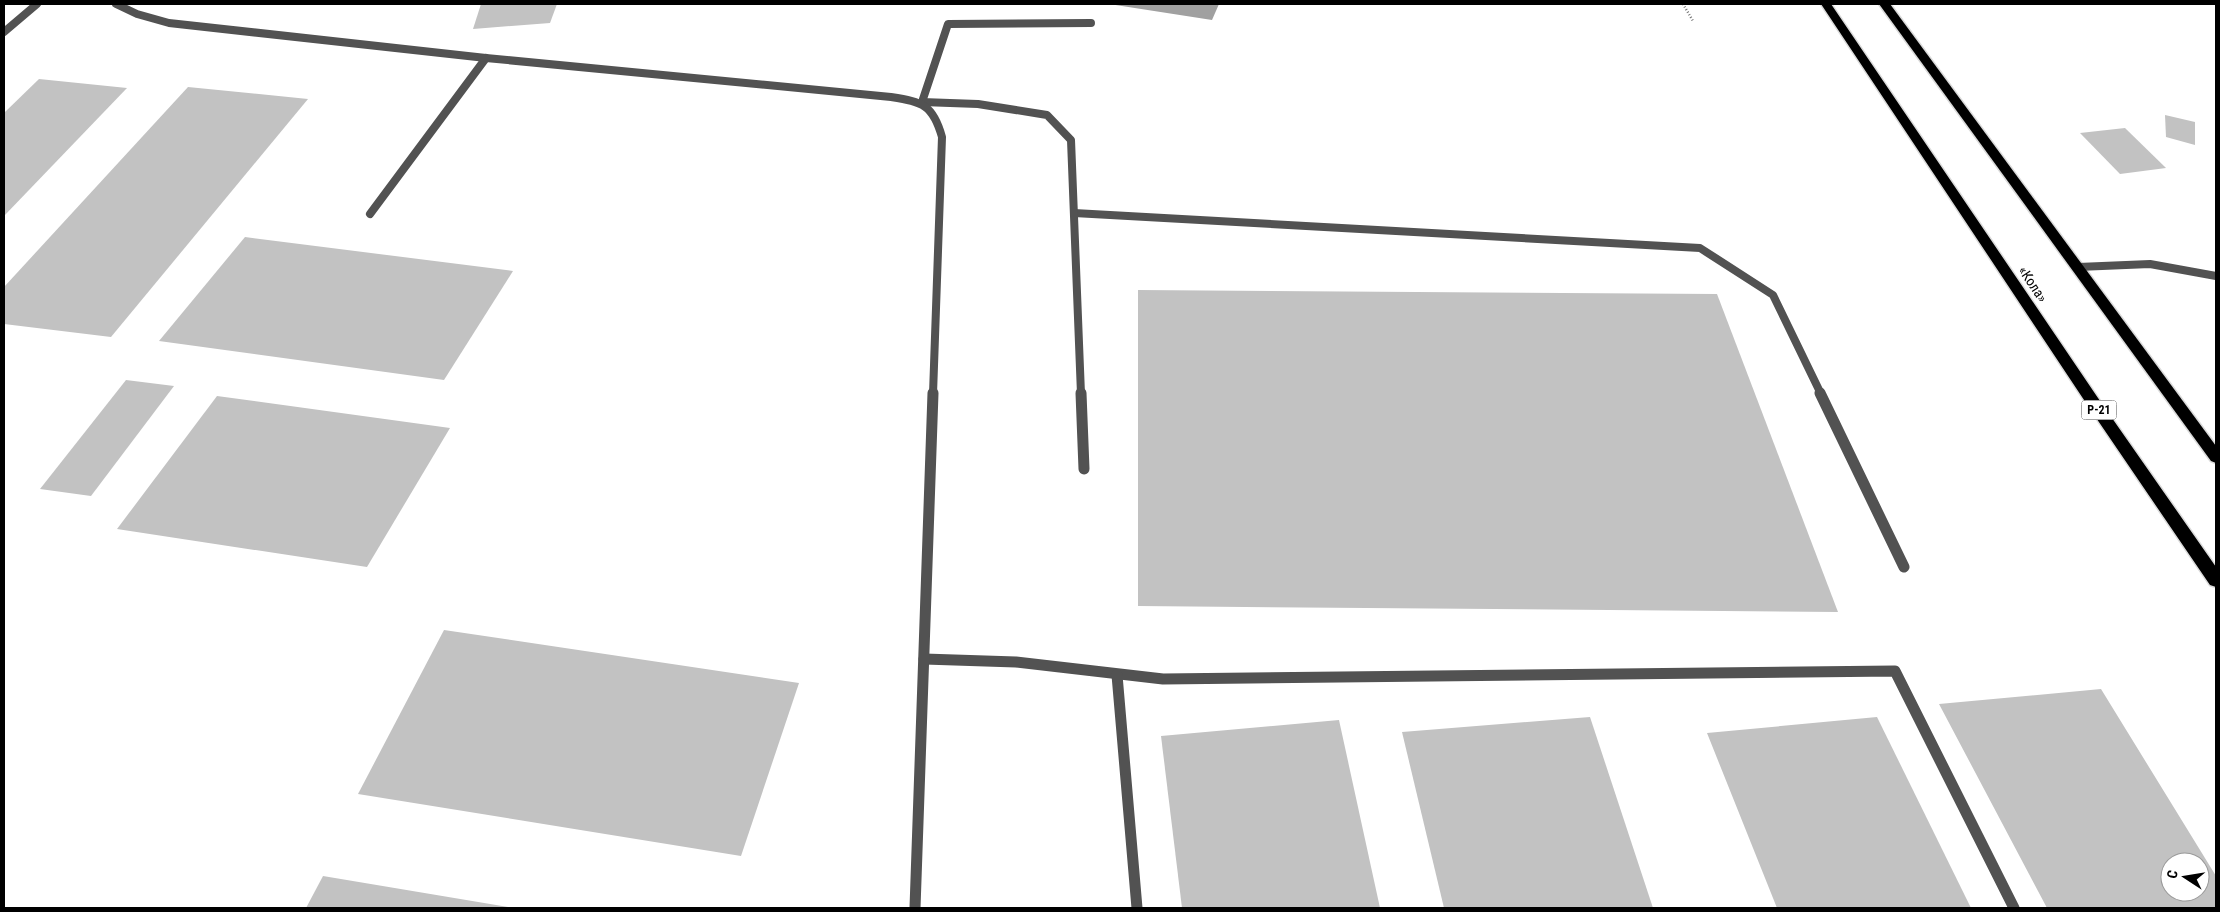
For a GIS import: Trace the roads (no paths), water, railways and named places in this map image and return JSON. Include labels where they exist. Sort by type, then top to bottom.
[{"type":"highway","name":"«Кола»","points":[[1826,4],[2093,402],[2216,580]]},
{"type":"highway","points":[[1885,4],[2216,457]]},
{"type":"street","points":[[4,32],[37,4]]},
{"type":"street","points":[[116,4],[137,14],[169,23],[486,58],[850,92],[922,102],[978,104],[1047,115],[1071,140],[1084,469]]},
{"type":"street","points":[[922,102],[948,24],[1091,23]]},
{"type":"street","points":[[370,214],[486,58]]},
{"type":"street","points":[[915,908],[942,137],[937,117],[922,102]]},
{"type":"street","points":[[1074,213],[1700,248],[1773,295],[1904,567]]},
{"type":"street","points":[[2078,267],[2150,264],[2216,276]]},
{"type":"street","points":[[924,659],[1016,662],[1116,675],[1173,679],[1895,671],[2014,908]]},
{"type":"street","points":[[1116,675],[1137,908]]}]
